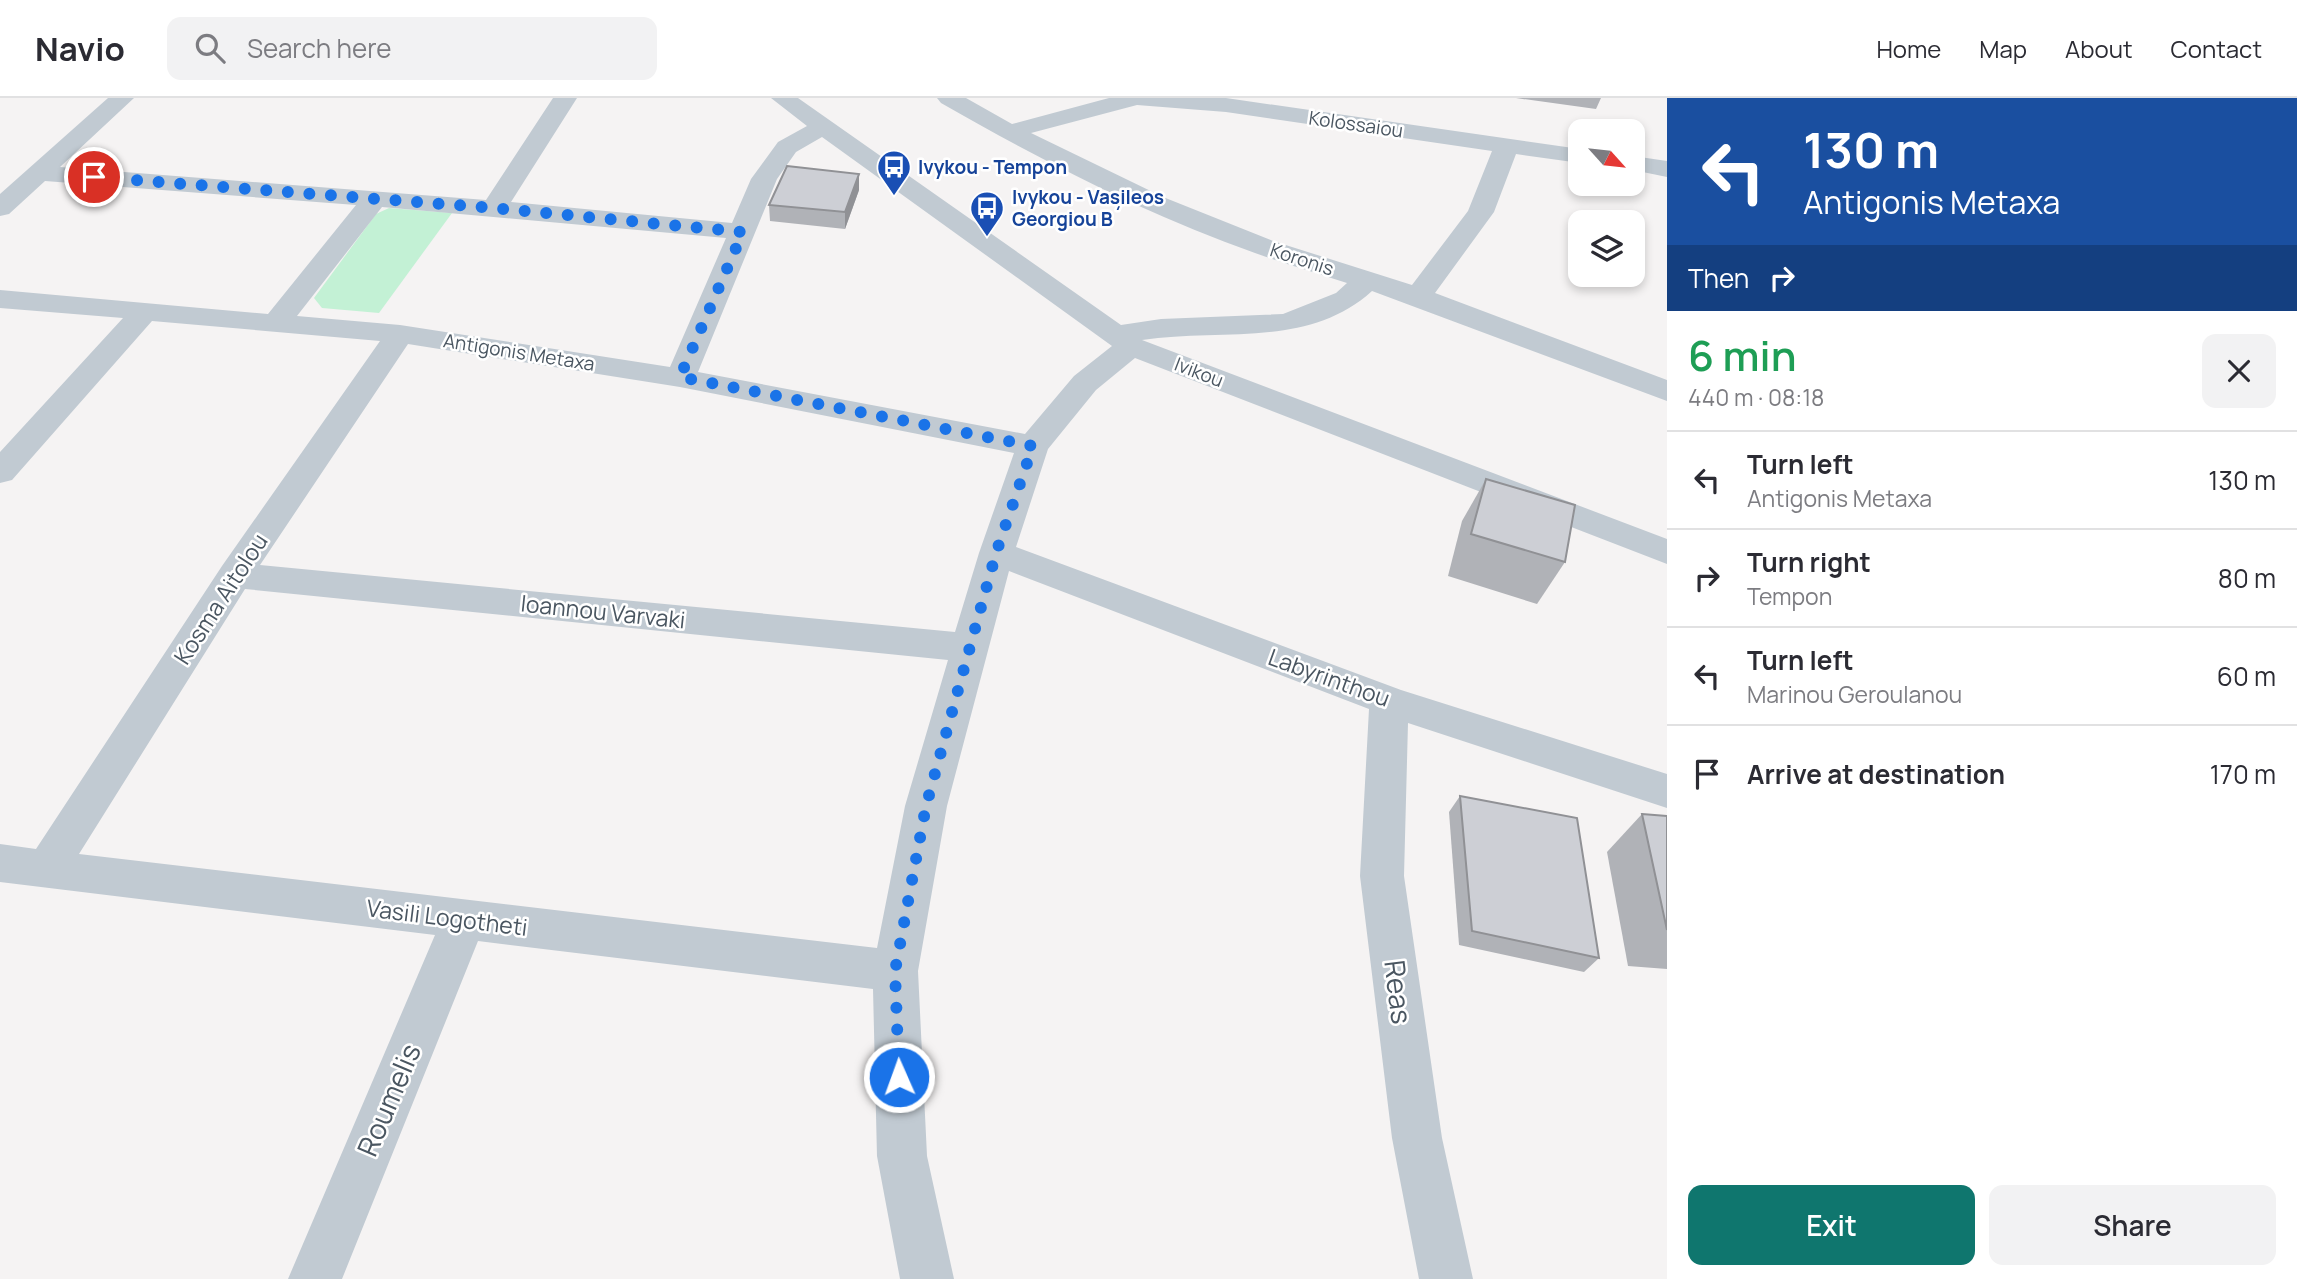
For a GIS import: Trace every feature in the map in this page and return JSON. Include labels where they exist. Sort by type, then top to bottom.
[{"type":"street","points":[[0,208],[122,98]]},
{"type":"street","points":[[494,208],[565,98]]},
{"type":"street","name":"Ivikou","points":[[783,98],[1123,341],[1667,552]]},
{"type":"street","name":"Koronis","points":[[949,98],[1009,132],[1154,202],[1263,247],[1418,296],[1667,391]]},
{"type":"street","name":"Kolossaiou","points":[[1009,132],[1136,98],[1226,105],[1568,154]]},
{"type":"street","points":[[680,377],[764,179],[787,147],[824,126]]},
{"type":"street","points":[[1418,296],[1481,212],[1507,145]]},
{"type":"street","points":[[1645,165],[1667,169]]},
{"type":"street","points":[[38,173],[373,201],[494,208],[743,232]]},
{"type":"street","points":[[277,321],[373,201]]},
{"type":"street","points":[[927,1279],[902,1156],[895,971],[926,806],[996,553],[1033,446],[1123,341],[1161,328],[1287,323],[1346,299],[1367,280]]},
{"type":"street","name":"Antigonis Metaxa","points":[[0,299],[144,314],[277,321],[400,334],[680,377],[1033,446]]},
{"type":"street","points":[[0,472],[144,314]]},
{"type":"street","name":"Kosma Aitolou","points":[[47,868],[236,575],[400,334]]},
{"type":"street","name":"Labyrinthou","points":[[996,553],[1390,701],[1667,791]]},
{"type":"street","name":"Ioannou Varvaki","points":[[236,575],[970,648]]},
{"type":"street","name":"Reas","points":[[1390,701],[1382,876],[1417,1138],[1446,1279]]},
{"type":"street","name":"Vasili Logotheti","points":[[0,863],[895,971]]},
{"type":"street","name":"Roumelis","points":[[315,1279],[464,920]]},
{"type":"green space","points":[[389,208],[452,213],[379,313],[322,308],[314,298],[376,214]]},
{"type":"building","points":[[787,166],[859,174],[845,212],[769,205]]},
{"type":"building","points":[[1486,479],[1575,505],[1565,562],[1471,534]]},
{"type":"building","points":[[1460,796],[1577,818],[1599,958],[1472,931]]},
{"type":"building","points":[[1642,814],[1667,816],[1667,930]]},
{"type":"place","name":"Ivykou - Tempon","points":[[894,197]]},
{"type":"place","name":"Ivykou - Vasileos Georgiou B´","points":[[987,238]]},
{"type":"route","points":[[94,177],[373,201],[494,208],[743,232],[680,377],[1033,446],[996,553],[926,806],[895,971],[899,1077]]}]
